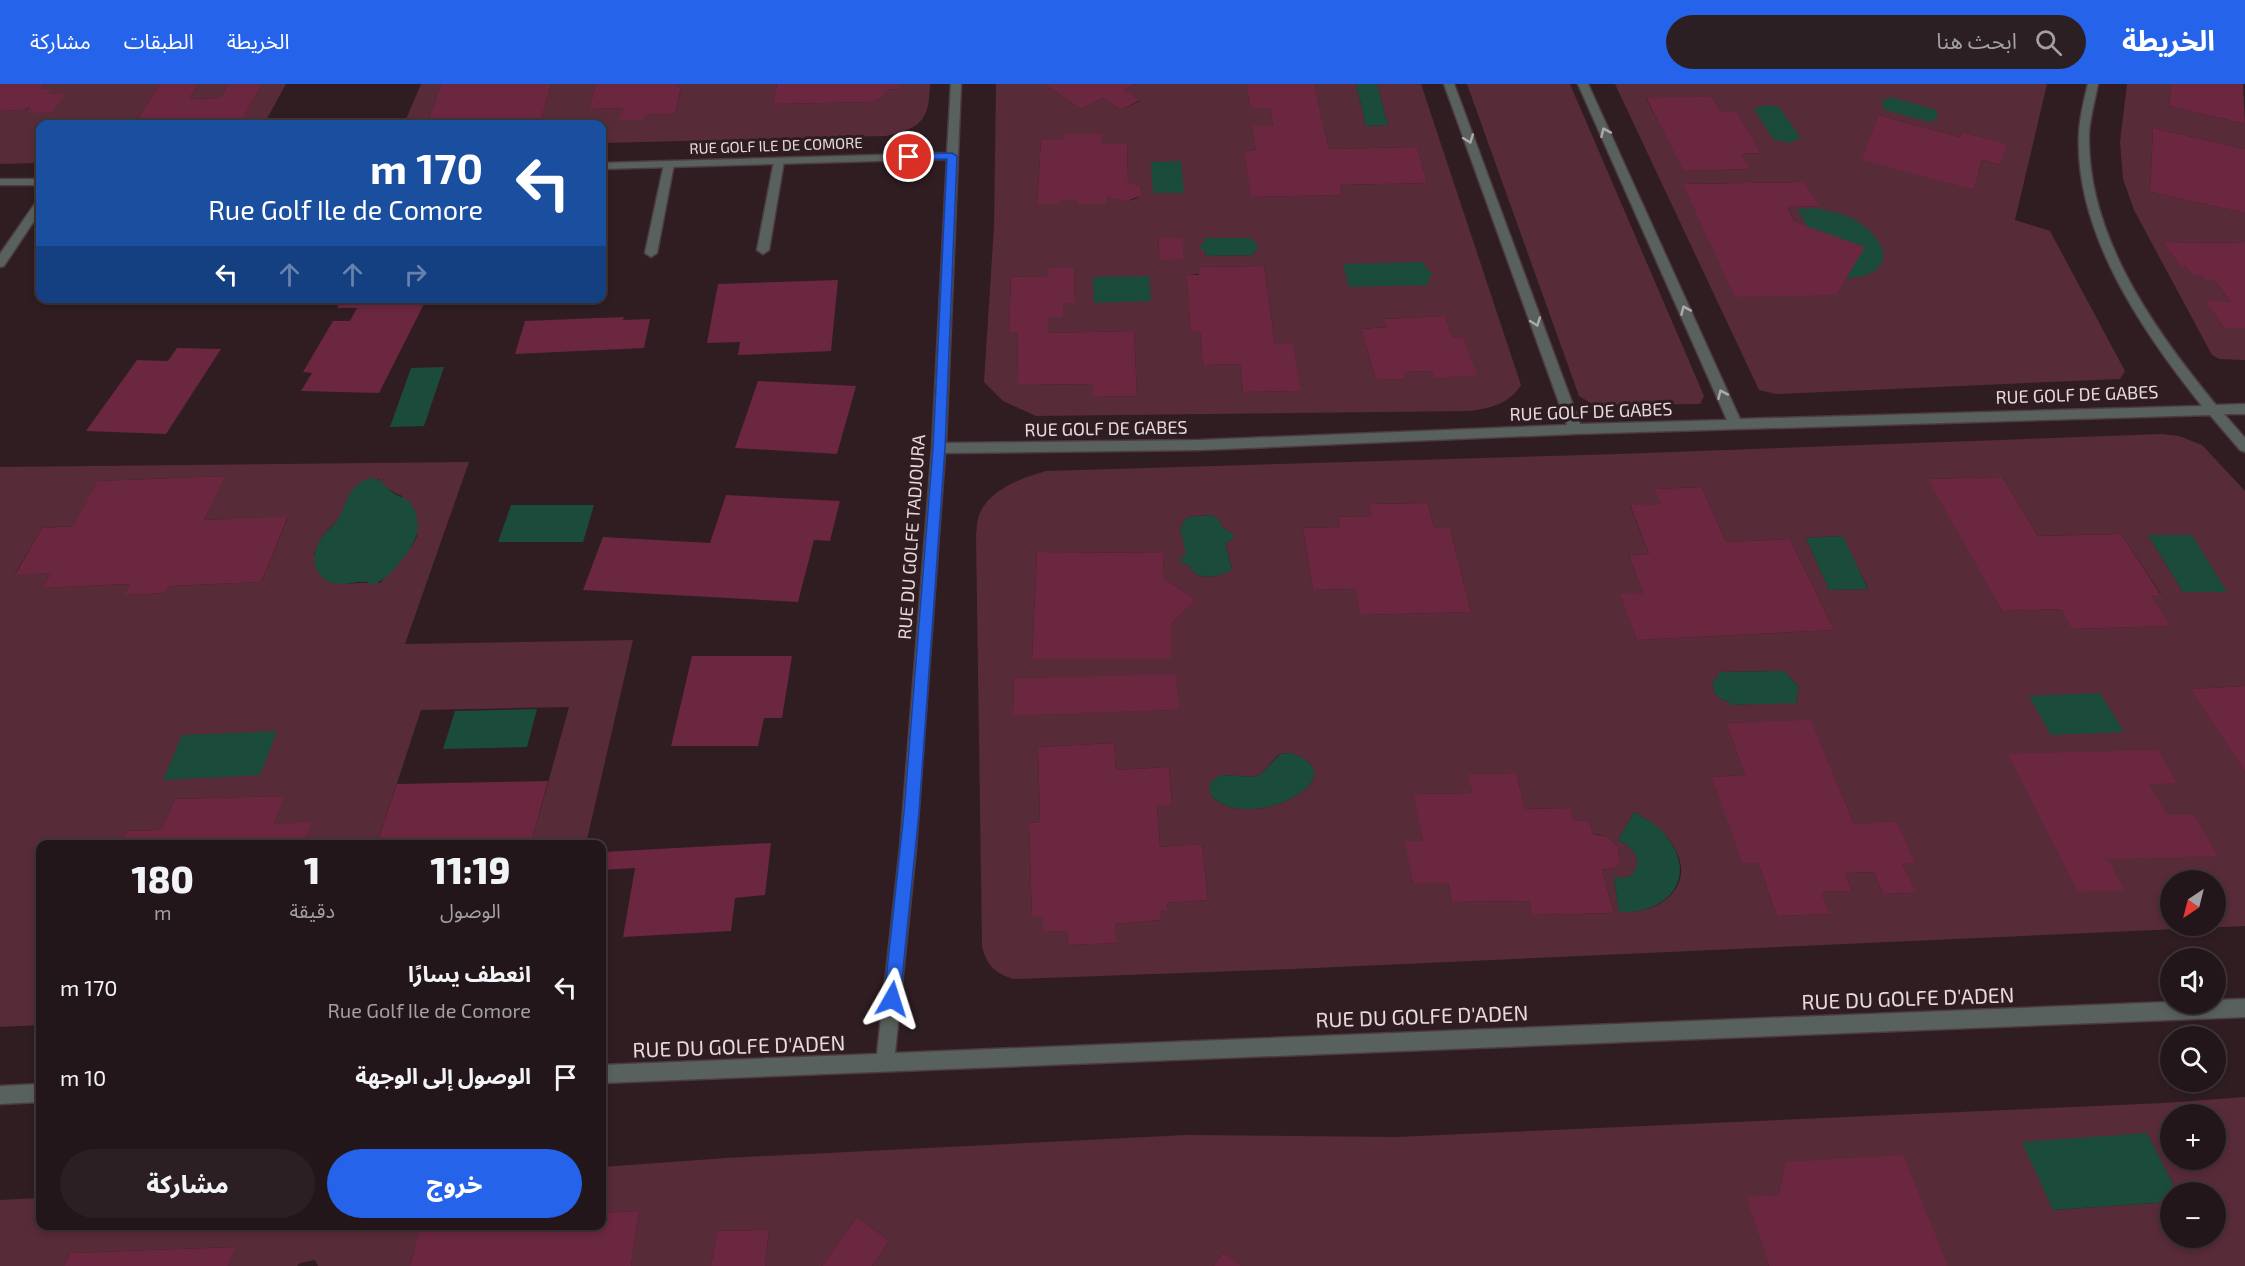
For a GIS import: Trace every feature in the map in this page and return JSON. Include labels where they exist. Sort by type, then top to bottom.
[{"type":"street","name":"RUE DU GOLFE TADJOURA","points":[[885,1064],[908,848],[939,448],[956,84]]},
{"type":"street","points":[[1449,84],[1575,429]]},
{"type":"street","points":[[1583,84],[1736,425]]},
{"type":"street","points":[[2093,84],[2084,141],[2087,182],[2098,225],[2130,292],[2177,366],[2245,447]]},
{"type":"street","name":"RUE GOLF ILE DE COMORE","points":[[606,166],[952,156]]},
{"type":"street","points":[[763,250],[779,161]]},
{"type":"street","points":[[651,252],[669,164]]},
{"type":"street","points":[[0,182],[36,182]]},
{"type":"street","points":[[0,263],[36,210]]},
{"type":"street","name":"RUE GOLF DE GABES","points":[[939,448],[1200,445],[1575,429],[2245,409]]},
{"type":"street","name":"RUE DU GOLFE D'ADEN","points":[[606,1074],[2245,1008]]},
{"type":"street","points":[[0,1095],[36,1093]]},
{"type":"shaded area","points":[[44,84],[160,84],[137,120],[36,120],[36,163],[0,164],[0,111],[23,110],[30,107],[26,112],[65,94],[47,94],[51,89],[40,89]]},
{"type":"shaded area","points":[[198,84],[228,84],[220,98],[189,99]]},
{"type":"shaded area","points":[[262,84],[286,84],[266,120],[242,120]]},
{"type":"shaded area","points":[[421,84],[441,84],[428,120],[406,120]]},
{"type":"shaded area","points":[[551,84],[596,84],[589,109],[623,108],[620,120],[642,120],[644,115],[675,114],[681,89],[676,87],[676,84],[777,84],[773,104],[873,102],[885,95],[886,90],[896,89],[903,84],[930,84],[928,106],[921,120],[908,130],[886,136],[606,143],[606,120],[541,120]]},
{"type":"shaded area","points":[[996,84],[1044,84],[1081,109],[1103,98],[1121,110],[1140,101],[1124,90],[1135,84],[1246,84],[1251,108],[1270,108],[1273,126],[1252,126],[1256,150],[1244,151],[1252,197],[1342,195],[1340,185],[1427,183],[1417,147],[1329,149],[1314,84],[1356,84],[1366,126],[1388,125],[1377,84],[1421,84],[1521,385],[1505,401],[1470,411],[1036,416],[1003,401],[984,382],[994,226]],"holes":[[[1063,134],[1101,134],[1102,144],[1127,144],[1128,182],[1140,186],[1142,193],[1134,200],[1106,197],[1105,204],[1078,204],[1078,200],[1060,200],[1060,204],[1037,204],[1041,140],[1063,140]],[[1181,238],[1184,259],[1160,259],[1158,239]],[[1251,238],[1254,255],[1206,256],[1204,242]],[[1264,266],[1275,344],[1293,344],[1300,391],[1243,392],[1240,364],[1203,365],[1200,331],[1191,331],[1186,274],[1199,274],[1198,267]],[[1050,268],[1074,268],[1075,303],[1063,303],[1063,317],[1048,317],[1048,333],[1134,331],[1137,396],[1093,397],[1093,384],[1017,385],[1018,332],[1009,331],[1011,277],[1049,276]],[[1445,316],[1453,338],[1463,337],[1432,371],[1403,372],[1404,379],[1376,380],[1361,329],[1387,327],[1385,319]]]},
{"type":"shaded area","points":[[1356,84],[1377,84],[1388,125],[1366,126]]},
{"type":"shaded area","points":[[1467,84],[1570,84],[1704,396],[1700,404],[1594,405],[1579,396]]},
{"type":"shaded area","points":[[1615,84],[2047,84],[2015,220],[2050,231],[2125,371],[2120,379],[1776,394],[1759,390]],"holes":[[[1712,96],[1721,112],[1736,112],[1761,153],[1741,154],[1749,169],[1685,171],[1646,99]],[[1878,115],[1960,137],[1962,132],[2006,144],[2001,165],[1982,160],[1974,190],[1863,159]],[[1805,182],[1818,206],[1787,207],[1835,294],[1683,184]]]},
{"type":"shaded area","points":[[2127,84],[2171,84],[2169,106],[2245,124],[2245,149],[2153,128],[2150,192],[2245,213],[2245,243],[2163,242],[2180,266],[2185,266],[2192,275],[2201,275],[2204,280],[2214,280],[2231,302],[2206,302],[2224,328],[2245,328],[2245,360],[2219,359],[2212,355],[2134,210],[2123,179],[2120,142]]},
{"type":"shaded area","points":[[1892,97],[1936,110],[1938,118],[1930,122],[1885,110],[1881,101]]},
{"type":"shaded area","points":[[1765,105],[1779,107],[1801,138],[1789,143],[1773,139],[1754,109]]},
{"type":"shaded area","points":[[1181,161],[1184,193],[1153,193],[1151,162]]},
{"type":"shaded area","points":[[1815,208],[1846,216],[1869,230],[1883,252],[1883,260],[1879,267],[1863,276],[1839,278],[1797,209]]},
{"type":"shaded area","points":[[1204,238],[1251,238],[1259,247],[1253,252],[1254,255],[1206,256],[1206,252],[1199,247],[1204,242]]},
{"type":"shaded area","points":[[1423,262],[1433,274],[1428,279],[1429,285],[1349,287],[1343,264]]},
{"type":"shaded area","points":[[1149,276],[1151,301],[1094,303],[1093,277]]},
{"type":"shaded area","points":[[444,367],[424,426],[390,427],[411,368]]},
{"type":"shaded area","points":[[2161,434],[2179,436],[2202,445],[2245,491],[2245,686],[2192,689],[2245,772],[2245,926],[2226,927],[2226,870],[2160,870],[2160,930],[1293,969],[1013,979],[996,971],[989,964],[982,947],[976,534],[979,515],[990,498],[1017,481],[1046,471],[1618,454]],"holes":[[[2002,477],[2038,536],[2121,534],[2161,594],[2151,595],[2169,626],[2073,629],[2061,609],[2002,611],[1929,479]],[[1702,487],[1726,542],[1790,539],[1834,630],[1637,640],[1621,595],[1643,593],[1629,555],[1649,554],[1630,506],[1661,504],[1656,489]],[[1428,503],[1434,528],[1450,528],[1471,612],[1360,615],[1355,589],[1313,590],[1303,528],[1340,527],[1338,517],[1371,516],[1369,504]],[[1212,515],[1219,520],[1223,528],[1233,534],[1233,539],[1225,543],[1232,568],[1208,577],[1197,574],[1189,565],[1183,564],[1180,559],[1187,553],[1180,528],[1187,517]],[[2148,535],[2191,535],[2227,592],[2183,592]],[[1842,536],[1868,589],[1829,590],[1806,538]],[[1037,552],[1163,553],[1164,578],[1196,600],[1171,624],[1171,659],[1032,658]],[[1784,671],[1799,687],[1796,698],[1798,702],[1730,705],[1717,695],[1714,689],[1713,681],[1719,676],[1719,672]],[[1176,675],[1178,710],[1013,714],[1014,678]],[[1811,721],[1854,824],[1897,823],[1914,862],[1902,863],[1915,893],[1883,894],[1874,872],[1845,873],[1852,891],[1821,892],[1829,914],[1777,916],[1758,863],[1742,863],[1713,777],[1745,775],[1726,723]],[[1114,743],[1116,770],[1169,767],[1172,804],[1157,806],[1160,847],[1202,844],[1208,900],[1167,903],[1168,909],[1160,910],[1160,920],[1115,924],[1116,943],[1068,945],[1067,931],[1043,932],[1043,916],[1032,916],[1029,823],[1040,822],[1038,747]],[[1291,753],[1310,763],[1314,776],[1306,788],[1291,799],[1270,806],[1247,809],[1226,806],[1210,794],[1210,784],[1220,775],[1255,777],[1262,773],[1279,754]],[[1516,773],[1525,809],[1571,808],[1574,821],[1589,820],[1593,834],[1611,840],[1616,845],[1620,856],[1615,868],[1602,870],[1614,913],[1532,915],[1529,901],[1452,902],[1448,883],[1413,883],[1406,842],[1423,841],[1415,794],[1472,793],[1469,774]],[[1634,812],[1663,832],[1675,849],[1680,863],[1681,876],[1669,897],[1646,909],[1633,912],[1619,911],[1614,879],[1625,878],[1632,874],[1638,864],[1633,851],[1618,840]]]},
{"type":"shaded area","points":[[469,462],[405,644],[633,640],[587,840],[532,840],[569,707],[421,710],[378,840],[305,840],[311,823],[274,824],[283,796],[175,799],[161,830],[127,831],[123,840],[36,840],[36,1025],[0,1027],[0,467]],"holes":[[[224,476],[204,520],[288,518],[261,582],[169,586],[165,593],[125,595],[130,584],[42,588],[51,573],[15,574],[42,528],[73,526],[99,481]],[[379,479],[389,490],[402,496],[417,536],[412,546],[380,583],[329,582],[314,554],[326,531],[337,521],[350,493],[359,486]]]},
{"type":"shaded area","points":[[371,478],[380,480],[389,490],[410,503],[416,514],[417,533],[404,558],[383,579],[370,585],[368,582],[332,583],[317,571],[315,552],[325,533],[337,521],[353,489]]},
{"type":"shaded area","points":[[511,505],[594,505],[583,542],[498,542]]},
{"type":"shaded area","points":[[1212,515],[1219,520],[1223,528],[1233,534],[1233,539],[1225,543],[1232,569],[1221,575],[1208,577],[1197,574],[1180,559],[1186,553],[1180,528],[1187,517]]},
{"type":"shaded area","points":[[2148,535],[2192,535],[2227,592],[2183,592]]},
{"type":"shaded area","points":[[1843,536],[1868,589],[1829,590],[1806,538]]},
{"type":"shaded area","points":[[1784,671],[1799,687],[1796,698],[1798,703],[1730,705],[1729,702],[1719,697],[1714,689],[1713,681],[1719,676],[1718,672]]},
{"type":"shaded area","points":[[2100,693],[2124,732],[2051,735],[2029,696]]},
{"type":"shaded area","points":[[537,709],[527,747],[443,749],[455,711]]},
{"type":"shaded area","points":[[277,731],[260,775],[163,780],[182,735]]},
{"type":"shaded area","points":[[1291,753],[1310,763],[1314,776],[1306,788],[1291,799],[1270,806],[1247,809],[1226,806],[1210,794],[1210,783],[1220,775],[1255,777],[1280,754]]},
{"type":"shaded area","points":[[1634,812],[1664,833],[1676,853],[1680,867],[1673,892],[1663,901],[1651,908],[1619,912],[1614,878],[1628,877],[1637,867],[1637,862],[1629,847],[1618,840]]},
{"type":"shaded area","points":[[2245,1097],[2245,1266],[1948,1266],[1786,1163],[1778,1195],[1747,1198],[1769,1266],[1242,1266],[1223,1252],[1214,1266],[872,1266],[889,1241],[857,1217],[822,1266],[765,1266],[769,1230],[717,1231],[711,1266],[631,1266],[639,1211],[606,1213],[606,1167],[726,1158],[1186,1135],[1396,1137],[2164,1103]],"holes":[[[2160,1104],[2226,1104],[2226,1170],[2166,1170],[2172,1182],[2226,1182],[2226,1248],[2160,1248],[2160,1203],[2053,1210],[2147,1134],[2160,1159]]]},
{"type":"shaded area","points":[[2147,1133],[2160,1159],[2160,1170],[2166,1170],[2172,1182],[2160,1182],[2160,1203],[2053,1210],[2022,1142]]},
{"type":"shaded area","points":[[36,1198],[36,1230],[419,1230],[410,1266],[318,1266],[315,1260],[300,1263],[297,1266],[228,1266],[234,1247],[70,1253],[64,1266],[0,1266],[0,1200]]},
{"type":"building","points":[[0,84],[44,84],[40,89],[52,89],[47,94],[66,94],[52,112],[26,113],[30,107],[23,110],[0,111]]},
{"type":"building","points":[[160,84],[198,84],[189,99],[220,98],[228,84],[262,84],[242,120],[137,120]]},
{"type":"building","points":[[441,84],[551,84],[541,120],[428,120]]},
{"type":"building","points":[[596,84],[676,84],[676,87],[681,88],[675,114],[644,115],[643,120],[619,120],[623,108],[589,109]]},
{"type":"building","points":[[777,84],[903,84],[896,89],[886,90],[885,95],[873,102],[773,104]]},
{"type":"building","points":[[1044,84],[1135,84],[1124,90],[1140,100],[1121,110],[1103,98],[1081,109]]},
{"type":"building","points":[[1246,84],[1314,84],[1329,149],[1417,147],[1427,183],[1340,185],[1342,195],[1251,197],[1244,151],[1256,150],[1252,126],[1273,126],[1270,108],[1251,108]]},
{"type":"building","points":[[2171,84],[2243,84],[2245,124],[2169,106]]},
{"type":"building","points":[[1712,96],[1721,112],[1736,111],[1761,153],[1741,154],[1750,169],[1684,171],[1646,98]]},
{"type":"building","points":[[1878,115],[1960,137],[1962,132],[2007,144],[2001,165],[1982,160],[1974,190],[1862,160]]},
{"type":"building","points":[[2153,128],[2245,149],[2245,213],[2150,192]]},
{"type":"building","points":[[1063,134],[1102,134],[1102,144],[1127,144],[1128,182],[1140,186],[1142,193],[1140,196],[1127,201],[1106,197],[1106,204],[1078,204],[1078,200],[1060,200],[1060,204],[1037,204],[1041,140],[1063,140]]},
{"type":"building","points":[[1805,182],[1819,206],[1787,207],[1795,222],[1865,247],[1836,295],[1735,297],[1683,184]]},
{"type":"building","points":[[1158,238],[1182,238],[1184,259],[1160,260]]},
{"type":"building","points":[[2163,242],[2245,243],[2245,328],[2224,328],[2205,301],[2231,302],[2214,280],[2204,280],[2201,275],[2192,275],[2185,266],[2180,266]]},
{"type":"building","points":[[1264,266],[1275,344],[1293,344],[1301,391],[1243,392],[1240,364],[1203,365],[1200,331],[1191,332],[1186,274],[1199,275],[1198,267]]},
{"type":"building","points":[[1049,268],[1074,268],[1075,303],[1063,303],[1063,317],[1048,317],[1048,333],[1134,331],[1137,396],[1093,397],[1093,384],[1017,385],[1018,332],[1009,332],[1011,277],[1049,276]]},
{"type":"building","points":[[838,280],[831,351],[738,355],[740,342],[707,343],[718,284]]},
{"type":"building","points":[[340,303],[424,303],[379,393],[301,391],[312,373],[303,372],[333,321],[350,321],[357,308],[337,308]]},
{"type":"building","points":[[1445,316],[1453,338],[1463,337],[1477,375],[1435,378],[1432,371],[1403,372],[1405,379],[1376,380],[1361,329],[1387,327],[1384,319]]},
{"type":"building","points":[[624,317],[623,320],[650,319],[644,348],[515,354],[525,321]]},
{"type":"building","points":[[177,348],[221,349],[166,434],[86,431],[137,360],[168,361]]},
{"type":"building","points":[[758,381],[856,386],[837,454],[735,448]]},
{"type":"building","points":[[225,476],[204,520],[288,517],[261,582],[169,586],[165,593],[124,595],[130,584],[42,588],[51,573],[15,575],[42,528],[73,526],[98,481]]},
{"type":"building","points":[[2002,477],[2038,536],[2121,534],[2161,595],[2151,595],[2170,626],[2072,629],[2061,609],[2002,611],[1928,479]]},
{"type":"building","points":[[1702,487],[1726,542],[1790,539],[1834,630],[1637,640],[1620,594],[1643,593],[1629,555],[1649,554],[1630,505],[1661,504],[1655,489]]},
{"type":"building","points":[[726,495],[840,501],[830,541],[814,540],[798,602],[583,590],[603,537],[710,543]]},
{"type":"building","points":[[1428,503],[1434,528],[1450,528],[1471,612],[1360,615],[1355,589],[1313,590],[1303,528],[1340,527],[1338,517],[1371,516],[1369,504]]},
{"type":"building","points":[[1037,552],[1163,553],[1164,578],[1196,600],[1171,624],[1171,659],[1032,659]]},
{"type":"building","points":[[692,656],[792,656],[782,718],[764,718],[758,746],[671,746]]},
{"type":"building","points":[[1176,674],[1179,710],[1013,715],[1014,678]]},
{"type":"building","points":[[2245,686],[2245,772],[2191,689]]},
{"type":"building","points":[[1811,720],[1854,824],[1897,822],[1915,863],[1902,863],[1916,893],[1883,894],[1874,872],[1845,873],[1852,891],[1821,892],[1830,914],[1777,916],[1758,863],[1742,863],[1712,777],[1745,775],[1726,723]]},
{"type":"building","points":[[1114,743],[1116,770],[1169,767],[1172,805],[1157,806],[1160,847],[1202,844],[1208,900],[1167,903],[1168,910],[1160,910],[1160,920],[1115,924],[1117,943],[1068,945],[1067,931],[1043,932],[1043,916],[1032,917],[1029,823],[1040,822],[1038,747]]},
{"type":"building","points":[[2158,750],[2177,783],[2149,784],[2167,815],[2194,815],[2218,856],[2108,859],[2124,890],[2078,892],[2008,754]]},
{"type":"building","points":[[1516,773],[1525,809],[1571,808],[1574,821],[1589,820],[1593,834],[1608,837],[1618,847],[1620,860],[1618,864],[1615,868],[1602,870],[1614,913],[1532,915],[1529,901],[1452,902],[1448,883],[1413,883],[1405,841],[1423,841],[1414,794],[1472,793],[1468,774]]},
{"type":"building","points":[[548,781],[532,840],[378,840],[397,784]]},
{"type":"building","points":[[284,796],[274,824],[312,822],[305,840],[123,840],[127,831],[161,830],[175,799]]},
{"type":"building","points":[[771,843],[765,895],[735,898],[731,931],[623,937],[635,868],[606,870],[606,852]]},
{"type":"building","points":[[1903,1155],[1948,1266],[1769,1266],[1746,1197],[1778,1195],[1786,1162]]},
{"type":"building","points":[[639,1211],[631,1266],[410,1266],[419,1230],[606,1230],[606,1213]]},
{"type":"building","points":[[857,1217],[889,1241],[872,1266],[822,1266]]},
{"type":"building","points":[[769,1230],[765,1266],[711,1266],[717,1231]]},
{"type":"building","points":[[235,1247],[228,1266],[64,1266],[70,1253]]},
{"type":"building","points":[[1223,1252],[1242,1266],[1214,1266]]},
{"type":"route","points":[[892,999],[911,812],[939,448],[952,156],[909,157]]}]
